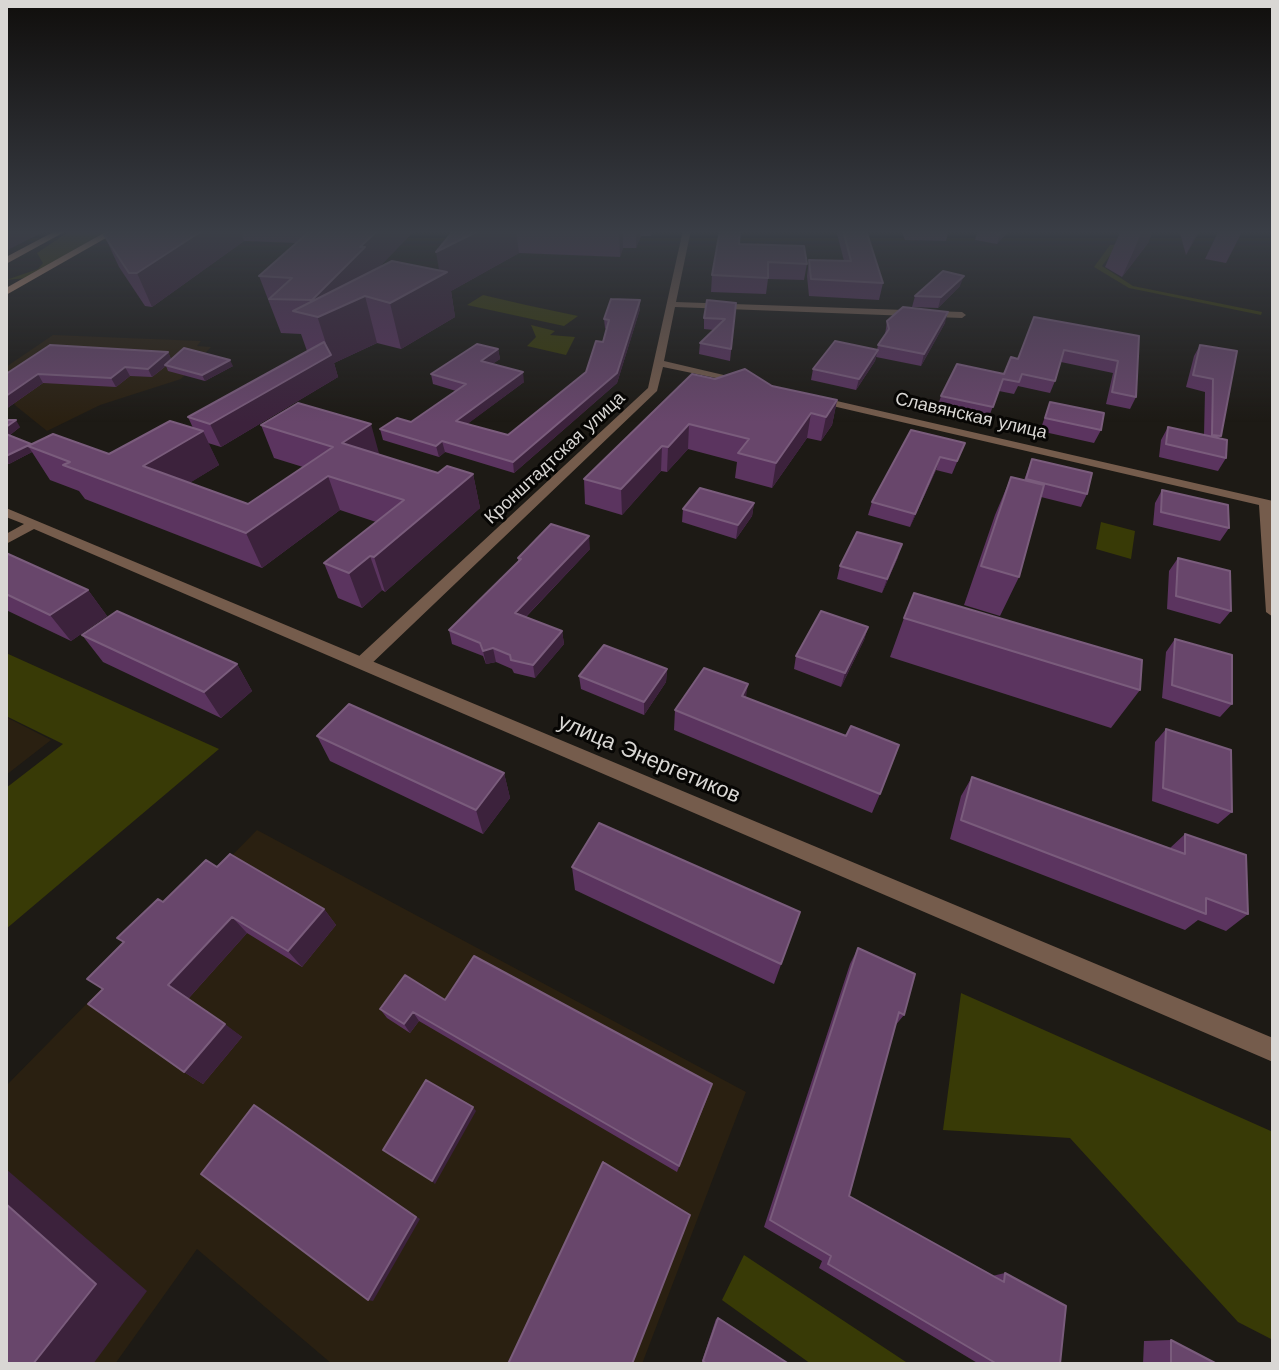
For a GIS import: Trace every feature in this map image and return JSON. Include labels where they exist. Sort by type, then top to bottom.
[{"type":"street","name":"Кронштадтская улица","points":[[362,663],[653,389],[675,294]]},
{"type":"street","points":[[673,304],[962,315]]},
{"type":"street","points":[[660,363],[751,384]]},
{"type":"street","name":"Славянская улица","points":[[806,397],[1269,504]]},
{"type":"street","points":[[1269,504],[1273,612]]},
{"type":"street","name":"улица Энергетиков","points":[[6,512],[1273,1050]]},
{"type":"street","points":[[6,540],[33,524]]},
{"type":"shaded area","points":[[1158,294],[1172,294],[1262,312],[1261,315]]},
{"type":"shaded area","points":[[483,295],[578,316],[564,326],[467,305]]},
{"type":"shaded area","points":[[531,325],[555,331],[550,335],[575,337],[566,355],[527,346],[536,337]]},
{"type":"shaded area","points":[[53,335],[201,341],[197,346],[211,347],[181,379],[100,405],[47,431],[6,394],[6,367]]},
{"type":"shaded area","points":[[1101,522],[1135,531],[1131,559],[1096,549]]},
{"type":"shaded area","points":[[6,653],[219,749],[6,929],[6,788],[63,744],[6,716]]},
{"type":"shaded area","points":[[6,717],[51,740],[6,775]]},
{"type":"shaded area","points":[[257,830],[746,1092],[642,1364],[332,1364],[197,1249],[115,1364],[6,1364],[6,1086]]},
{"type":"shaded area","points":[[961,993],[1273,1132],[1273,1340],[1238,1322],[1070,1138],[943,1130]]},
{"type":"shaded area","points":[[744,1255],[909,1364],[811,1364],[722,1300]]},
{"type":"building","points":[[275,294],[318,294],[312,300],[269,299]]},
{"type":"building","points":[[327,294],[407,294],[390,303],[365,296],[318,317],[293,311]]},
{"type":"building","points":[[917,294],[944,294],[941,297],[915,296]]},
{"type":"building","points":[[611,299],[640,300],[617,373],[513,462],[442,441],[436,446],[380,429],[397,418],[411,422],[466,384],[431,374],[477,344],[498,349],[481,361],[523,372],[456,421],[508,435],[586,372],[596,341],[603,342],[609,320],[604,319]]},
{"type":"building","points":[[707,300],[736,303],[731,349],[700,343],[725,319],[704,318]]},
{"type":"building","points":[[903,307],[948,312],[924,354],[878,345],[889,329],[887,321]]},
{"type":"building","points":[[1034,317],[1139,336],[1136,397],[1112,392],[1118,361],[1064,350],[1055,381],[1022,374],[1019,382],[1003,379],[993,407],[941,396],[957,364],[1004,374],[1011,357],[1018,359]]},
{"type":"building","points":[[835,341],[878,350],[859,379],[813,369]]},
{"type":"building","points":[[324,342],[331,355],[210,424],[188,417]]},
{"type":"building","points":[[50,345],[168,352],[148,369],[125,367],[111,378],[38,374],[6,396],[6,374]]},
{"type":"building","points":[[1200,345],[1237,351],[1221,436],[1212,435],[1213,379],[1193,375]]},
{"type":"building","points":[[184,348],[230,360],[202,375],[165,365]]},
{"type":"building","points":[[745,369],[772,386],[837,400],[826,417],[811,413],[776,463],[738,453],[749,439],[689,424],[668,447],[662,446],[621,489],[584,479],[692,374],[715,379]]},
{"type":"building","points":[[1050,402],[1104,413],[1101,430],[1045,418]]},
{"type":"building","points":[[298,403],[371,424],[342,443],[438,473],[447,466],[473,474],[374,557],[370,556],[349,573],[324,563],[404,500],[328,476],[246,533],[63,465],[70,462],[28,446],[53,434],[109,454],[170,421],[203,431],[143,466],[248,504],[333,447],[261,425]]},
{"type":"building","points":[[1168,427],[1227,440],[1226,458],[1166,444]]},
{"type":"building","points":[[911,430],[965,443],[957,461],[940,457],[915,514],[872,502]]},
{"type":"building","points":[[6,434],[31,444],[6,456]]},
{"type":"building","points":[[1032,459],[1092,473],[1087,494],[1026,479]]},
{"type":"building","points":[[1011,477],[1044,485],[1019,577],[981,566]]},
{"type":"building","points":[[700,488],[754,503],[738,525],[683,509]]},
{"type":"building","points":[[1162,490],[1228,505],[1229,528],[1161,512]]},
{"type":"building","points":[[551,524],[589,536],[515,613],[562,631],[533,665],[511,660],[510,655],[493,648],[483,651],[480,643],[449,630],[521,559],[518,558]]},
{"type":"building","points":[[857,532],[902,544],[887,579],[840,566]]},
{"type":"building","points":[[6,553],[88,590],[50,615],[6,594]]},
{"type":"building","points":[[1178,558],[1230,571],[1231,611],[1176,596]]},
{"type":"building","points":[[914,593],[1142,660],[1140,690],[904,618]]},
{"type":"building","points":[[117,611],[237,664],[204,692],[82,635]]},
{"type":"building","points":[[821,611],[868,627],[845,673],[796,656]]},
{"type":"building","points":[[1175,639],[1232,655],[1232,704],[1172,685]]},
{"type":"building","points":[[604,645],[667,669],[644,702],[579,676]]},
{"type":"building","points":[[704,668],[748,684],[742,696],[846,736],[851,726],[899,745],[880,794],[675,710]]},
{"type":"building","points":[[349,704],[504,773],[476,810],[317,736]]},
{"type":"building","points":[[1166,729],[1231,750],[1232,812],[1163,788]]},
{"type":"building","points":[[972,777],[1185,854],[1185,834],[1246,855],[1248,914],[1206,898],[1206,914],[961,820]]},
{"type":"building","points":[[599,823],[800,912],[781,964],[572,867]]},
{"type":"building","points":[[230,854],[324,909],[288,951],[232,917],[168,985],[225,1024],[184,1072],[88,1004],[103,989],[87,979],[124,942],[117,938],[158,899],[163,902],[206,860],[217,867]]},
{"type":"building","points":[[858,948],[915,974],[904,1015],[899,1012],[849,1196],[1004,1282],[1005,1273],[1066,1306],[1060,1364],[997,1364],[828,1264],[831,1256],[770,1220]]},
{"type":"building","points":[[474,956],[712,1084],[679,1166],[413,1012],[404,1024],[380,1009],[405,975],[445,1000]]},
{"type":"building","points":[[426,1080],[473,1107],[432,1181],[383,1150]]},
{"type":"building","points":[[254,1105],[416,1217],[368,1300],[201,1174]]},
{"type":"building","points":[[603,1162],[690,1215],[632,1364],[508,1364]]},
{"type":"building","points":[[6,1204],[96,1284],[33,1364],[6,1364]]},
{"type":"building","points":[[718,1318],[789,1364],[707,1364],[703,1361]]},
{"type":"building","points":[[1171,1340],[1217,1364],[1171,1364]]}]
